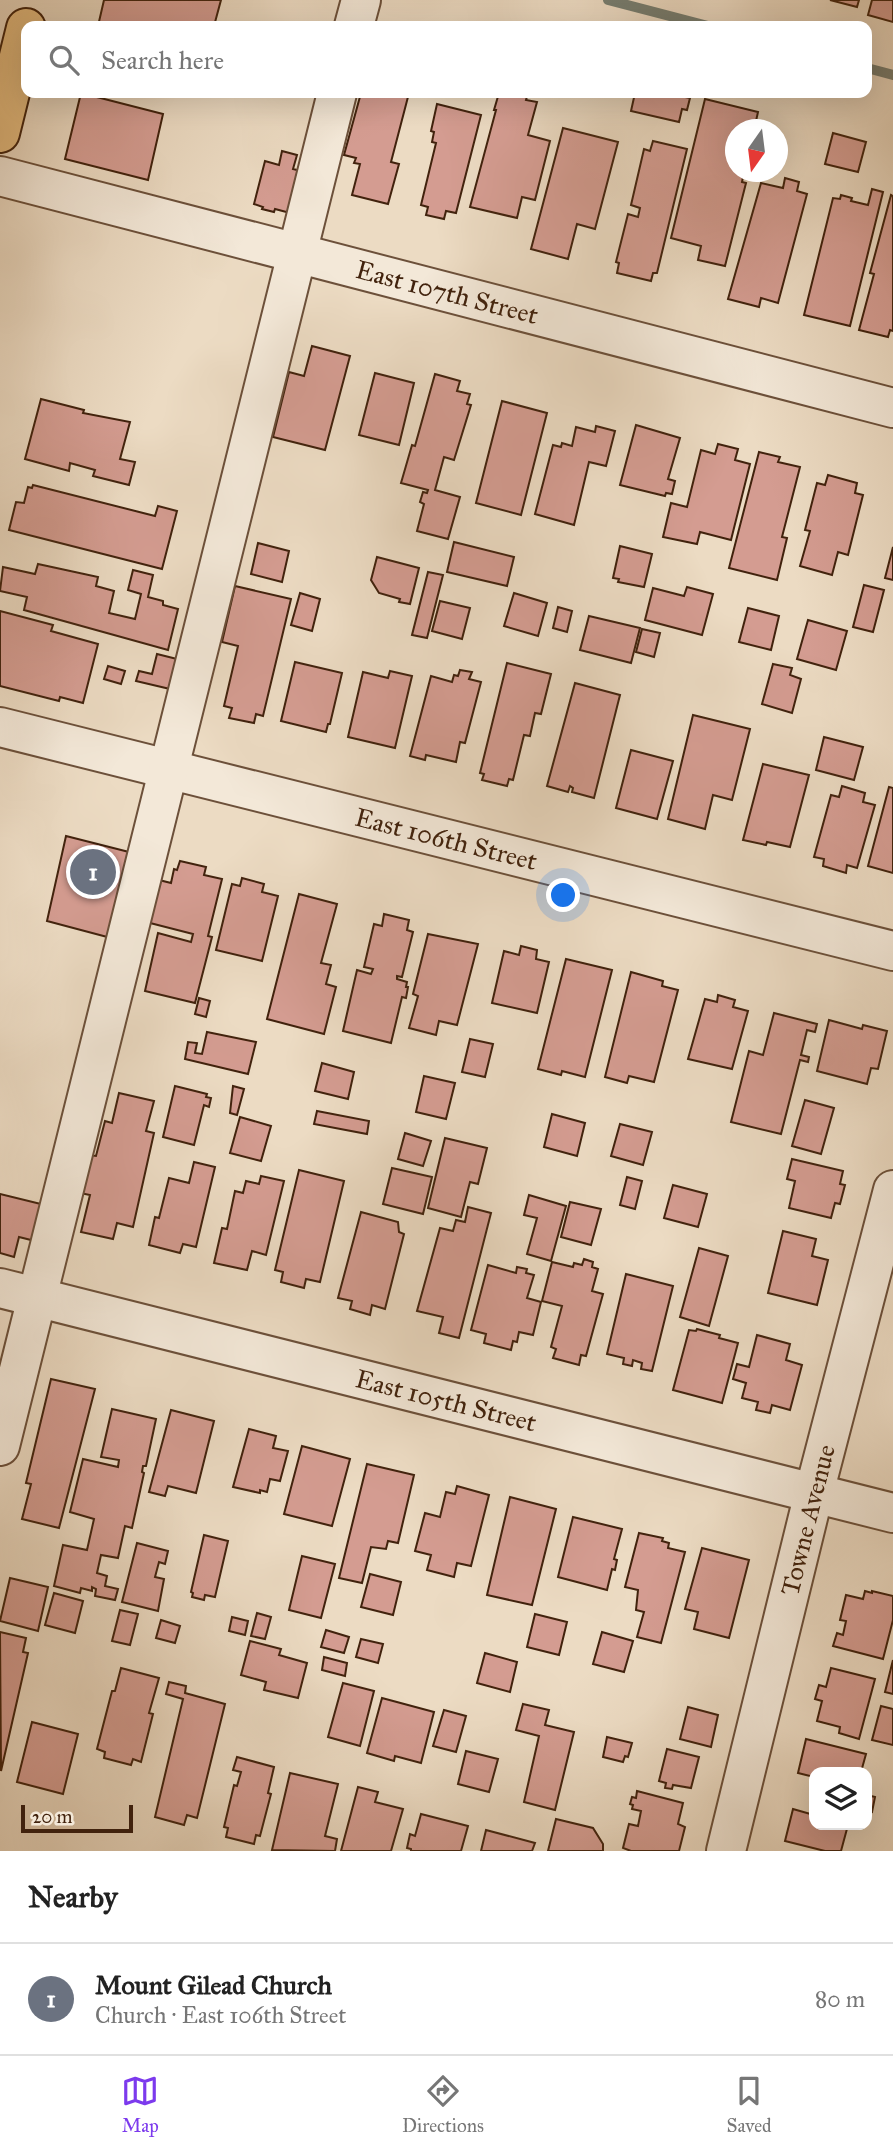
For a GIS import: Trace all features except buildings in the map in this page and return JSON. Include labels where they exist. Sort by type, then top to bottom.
[{"type":"main road","points":[[28,21],[33,0]]},
{"type":"main road","points":[[0,133],[21,51]]},
{"type":"street","points":[[355,21],[361,0]]},
{"type":"street","points":[[0,1446],[336,98]]},
{"type":"street","name":"East 107th Street","points":[[0,176],[893,408]]},
{"type":"street","name":"East 106th Street","points":[[0,727],[893,951]]},
{"type":"street","name":"Towne Avenue","points":[[726,1851],[814,1493],[893,1190]]},
{"type":"street","name":"East 105th Street","points":[[0,1288],[893,1513]]},
{"type":"waterway","points":[[608,0],[689,21]]},
{"type":"waterway","points":[[872,69],[893,75]]},
{"type":"place","name":"Mount Gilead Church","points":[[93,872]]}]
